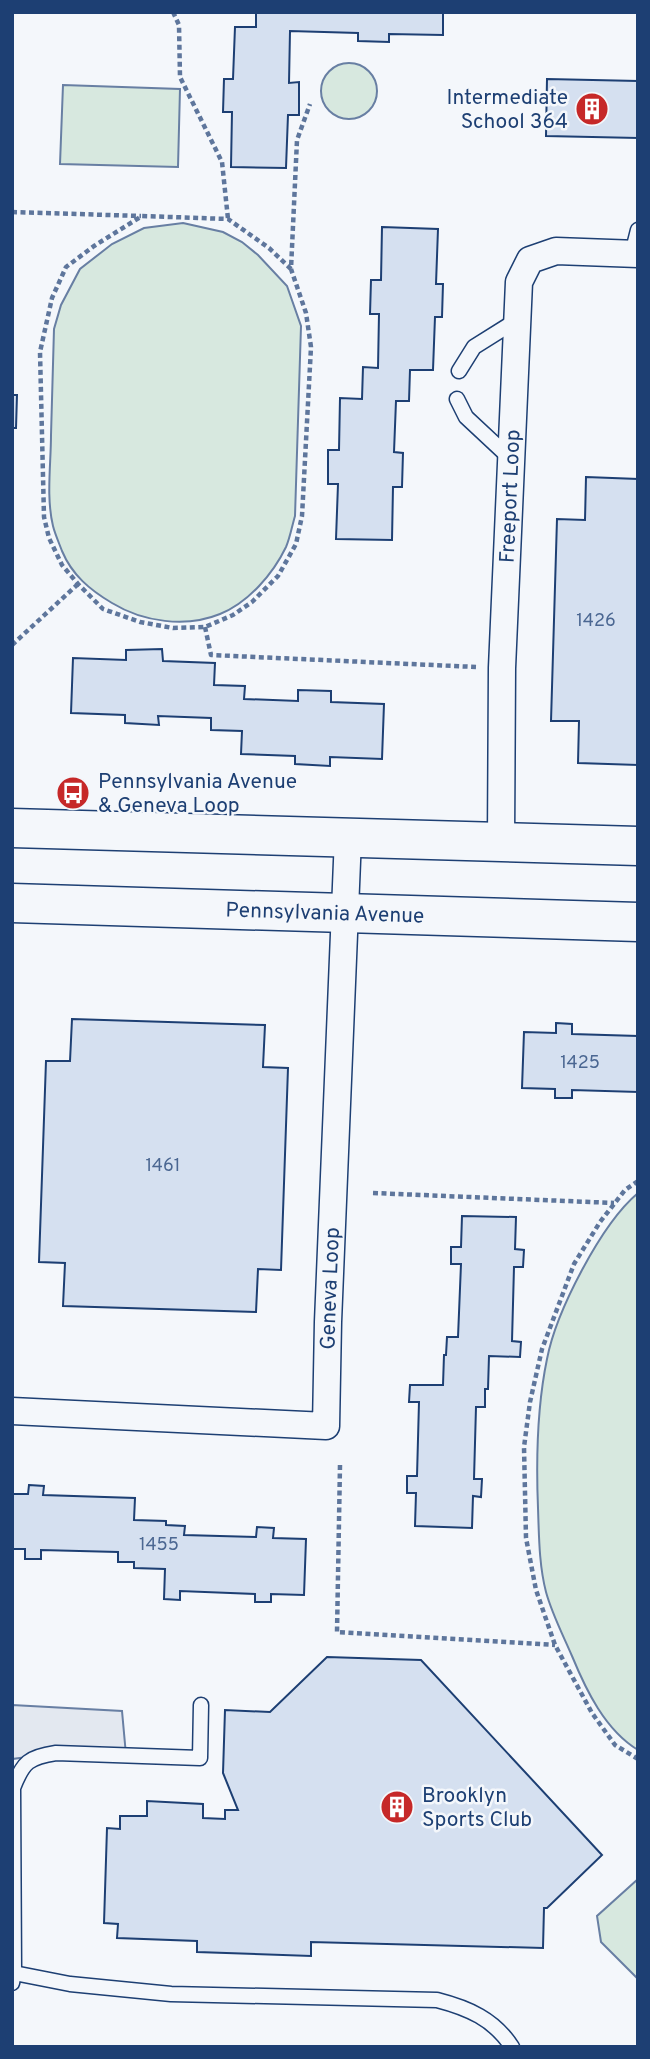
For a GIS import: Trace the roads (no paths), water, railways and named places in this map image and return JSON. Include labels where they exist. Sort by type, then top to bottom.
[{"type":"main road","points":[[12,828],[638,846]]},
{"type":"main road","name":"Pennsylvania Avenue","points":[[12,903],[638,922]]},
{"type":"street","name":"Freeport Loop","points":[[501,842],[502,668],[519,282],[530,260],[556,251],[636,246]]},
{"type":"street","name":"Geneva Loop","points":[[12,1411],[326,1426],[348,837]]},
{"type":"lane","points":[[459,371],[474,347],[517,320]]},
{"type":"lane","points":[[457,399],[466,417],[511,459]]},
{"type":"lane","points":[[201,1705],[200,1758],[56,1753],[35,1756],[20,1770],[13,1788],[13,1978],[172,1994],[437,2000],[462,2006],[493,2024],[512,2047]]},
{"type":"place","name":"Intermediate School 364","points":[[592,109]]},
{"type":"place","name":"Pennsylvania Avenue & Geneva Loop","points":[[73,793]]},
{"type":"place","name":"Brooklyn Sports Club","points":[[397,1807]]}]
